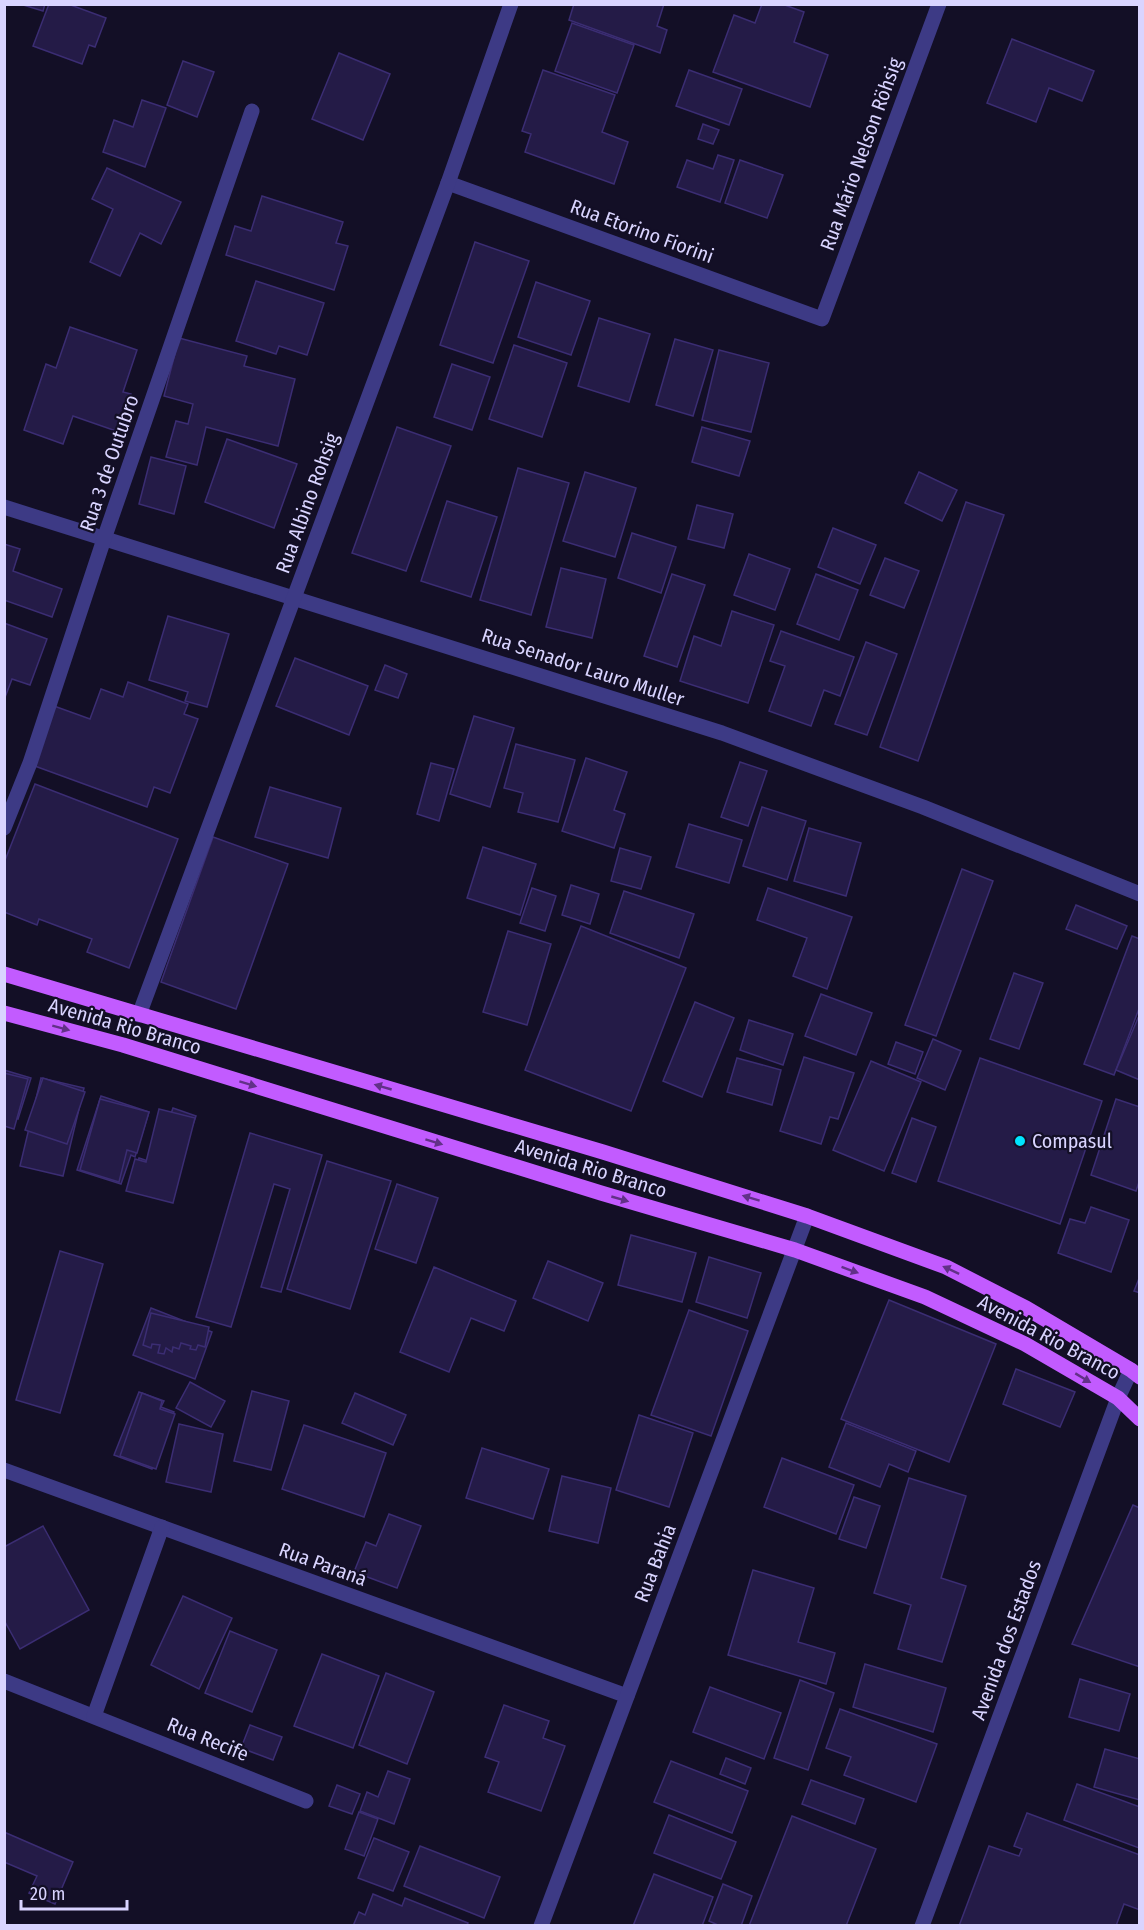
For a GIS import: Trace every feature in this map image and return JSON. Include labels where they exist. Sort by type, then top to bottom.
[{"type":"main road","name":"Avenida Rio Branco","points":[[4,974],[807,1215],[946,1268],[1026,1308],[1135,1374]]},
{"type":"main road","name":"Avenida Rio Branco","points":[[4,1013],[123,1045],[601,1193],[795,1250],[925,1297],[1025,1344],[1118,1398],[1140,1419]]},
{"type":"street","name":"Rua Albino Rohsig","points":[[139,1015],[448,183],[511,4]]},
{"type":"street","name":"Rua Mário Nelson Röhsig","points":[[822,318],[939,4]]},
{"type":"street","name":"Rua 3 de Outubro","points":[[4,828],[30,763],[104,539],[252,111]]},
{"type":"street","name":"Rua Etorino Fiorini","points":[[448,183],[822,318]]},
{"type":"street","name":"Rua Senador Lauro Muller","points":[[4,507],[722,733],[923,807],[1140,894]]},
{"type":"street","name":"Rua Bahia","points":[[541,1926],[807,1215]]},
{"type":"street","name":"Avenida dos Estados","points":[[922,1926],[1118,1398],[1135,1374]]},
{"type":"street","name":"Rua Paraná","points":[[4,1470],[627,1696]]},
{"type":"street","points":[[94,1716],[162,1527]]},
{"type":"street","name":"Rua Recife","points":[[4,1681],[306,1800]]},
{"type":"building","points":[[20,4],[45,4],[43,11]]},
{"type":"building","points":[[49,4],[68,4],[106,18],[95,47],[89,45],[82,64],[33,46]]},
{"type":"building","points":[[574,4],[664,4],[657,26],[667,30],[660,53],[569,20]]},
{"type":"building","points":[[762,4],[782,4],[804,12],[794,42],[828,55],[810,107],[713,72],[734,15],[755,23]]},
{"type":"building","points":[[572,23],[634,45],[617,93],[555,71]]},
{"type":"building","points":[[1012,39],[1094,71],[1082,101],[1049,88],[1036,122],[987,103]]},
{"type":"building","points":[[339,53],[390,74],[363,140],[312,119]]},
{"type":"building","points":[[183,61],[214,72],[197,117],[167,105]]},
{"type":"building","points":[[543,70],[615,95],[602,132],[628,142],[614,184],[525,152],[531,134],[522,131]]},
{"type":"building","points":[[689,70],[742,89],[729,125],[676,106]]},
{"type":"building","points":[[142,100],[166,108],[145,167],[103,152],[114,120],[133,127]]},
{"type":"building","points":[[703,124],[719,130],[713,144],[698,139]]},
{"type":"building","points":[[718,155],[734,160],[720,202],[677,187],[687,160],[713,169]]},
{"type":"building","points":[[740,160],[783,175],[767,218],[725,203]]},
{"type":"building","points":[[107,168],[181,202],[161,244],[140,233],[120,276],[90,262],[113,209],[92,199]]},
{"type":"building","points":[[262,196],[343,222],[336,243],[348,246],[334,290],[226,255],[235,226],[251,231]]},
{"type":"building","points":[[475,242],[529,261],[493,363],[440,345]]},
{"type":"building","points":[[256,281],[324,303],[307,355],[279,346],[276,354],[236,341]]},
{"type":"building","points":[[536,282],[590,301],[571,355],[518,337]]},
{"type":"building","points":[[599,318],[650,334],[629,402],[578,386]]},
{"type":"building","points":[[70,327],[137,350],[123,392],[131,394],[119,432],[73,416],[63,444],[24,430],[46,364],[56,368]]},
{"type":"building","points":[[179,338],[247,356],[244,366],[295,379],[278,446],[206,427],[197,465],[166,457],[176,421],[188,424],[193,404],[164,396]]},
{"type":"building","points":[[675,339],[713,350],[693,416],[656,405]]},
{"type":"building","points":[[514,345],[567,363],[542,437],[489,419]]},
{"type":"building","points":[[719,350],[769,363],[751,432],[702,420]]},
{"type":"building","points":[[452,364],[490,377],[472,430],[434,417]]},
{"type":"building","points":[[397,427],[451,446],[406,571],[352,553]]},
{"type":"building","points":[[702,427],[750,441],[739,476],[692,462]]},
{"type":"building","points":[[227,439],[297,464],[274,528],[205,502]]},
{"type":"building","points":[[151,457],[186,466],[174,514],[139,504]]},
{"type":"building","points":[[518,468],[569,483],[531,615],[480,600]]},
{"type":"building","points":[[585,472],[636,488],[615,557],[563,541]]},
{"type":"building","points":[[919,472],[957,490],[942,521],[905,503]]},
{"type":"building","points":[[447,501],[497,517],[471,597],[421,581]]},
{"type":"building","points":[[966,502],[1004,515],[918,761],[880,747]]},
{"type":"building","points":[[697,505],[733,514],[724,548],[688,539]]},
{"type":"building","points":[[833,528],[876,545],[860,584],[818,567]]},
{"type":"building","points":[[632,533],[676,547],[661,593],[618,578]]},
{"type":"building","points":[[4,544],[20,549],[13,571],[62,589],[52,617],[4,600]]},
{"type":"building","points":[[749,554],[790,569],[775,610],[734,595]]},
{"type":"building","points":[[885,558],[919,571],[904,608],[870,595]]},
{"type":"building","points":[[561,568],[606,579],[592,638],[546,627]]},
{"type":"building","points":[[672,574],[705,585],[677,667],[644,656]]},
{"type":"building","points":[[816,574],[858,590],[839,640],[797,624]]},
{"type":"building","points":[[732,611],[774,625],[748,703],[680,681],[694,636],[721,646]]},
{"type":"building","points":[[168,616],[229,634],[207,707],[185,701],[188,692],[149,680]]},
{"type":"building","points":[[4,623],[47,639],[30,685],[12,679],[4,700]]},
{"type":"building","points":[[781,631],[854,657],[840,696],[824,690],[811,726],[769,711],[785,666],[770,661]]},
{"type":"building","points":[[866,642],[897,654],[867,735],[835,724]]},
{"type":"building","points":[[295,658],[368,686],[349,735],[276,706]]},
{"type":"building","points":[[385,665],[407,674],[398,698],[375,690]]},
{"type":"building","points":[[128,682],[188,704],[184,714],[198,719],[170,793],[154,787],[147,807],[32,765],[54,706],[90,719],[101,689],[123,697]]},
{"type":"building","points":[[474,716],[514,728],[490,807],[450,794]]},
{"type":"building","points":[[516,744],[575,760],[558,822],[518,812],[523,793],[504,788]]},
{"type":"building","points":[[586,758],[627,772],[614,810],[625,814],[614,848],[562,831]]},
{"type":"building","points":[[740,762],[767,771],[748,826],[721,817]]},
{"type":"building","points":[[431,763],[454,769],[439,821],[417,814]]},
{"type":"building","points":[[35,784],[178,839],[129,968],[87,952],[92,939],[39,919],[37,925],[4,912],[4,863]]},
{"type":"building","points":[[270,787],[341,808],[328,858],[255,837]]},
{"type":"building","points":[[762,807],[806,821],[787,880],[743,866]]},
{"type":"building","points":[[689,824],[742,840],[729,883],[676,867]]},
{"type":"building","points":[[809,828],[861,843],[846,896],[794,881]]},
{"type":"building","points":[[213,837],[288,864],[236,1009],[161,982]]},
{"type":"building","points":[[483,847],[536,864],[520,915],[467,898]]},
{"type":"building","points":[[620,848],[651,857],[641,889],[611,881]]},
{"type":"building","points":[[962,869],[993,881],[936,1036],[905,1025]]},
{"type":"building","points":[[571,885],[599,894],[590,924],[562,915]]},
{"type":"building","points":[[532,888],[556,896],[545,931],[520,923]]},
{"type":"building","points":[[768,888],[852,917],[827,989],[793,976],[807,938],[757,920]]},
{"type":"building","points":[[624,891],[694,914],[679,958],[610,933]]},
{"type":"building","points":[[1076,905],[1127,926],[1117,949],[1066,929]]},
{"type":"building","points":[[581,926],[686,968],[631,1111],[525,1070]]},
{"type":"building","points":[[508,931],[551,944],[527,1025],[483,1012]]},
{"type":"building","points":[[1132,936],[1140,939],[1140,1006],[1114,1075],[1084,1064]]},
{"type":"building","points":[[1014,973],[1043,983],[1019,1049],[990,1039]]},
{"type":"building","points":[[821,994],[872,1013],[856,1055],[805,1036]]},
{"type":"building","points":[[695,1002],[734,1018],[702,1097],[663,1081]]},
{"type":"building","points":[[1138,1018],[1140,1019],[1140,1080],[1116,1070]]},
{"type":"building","points":[[749,1020],[793,1034],[783,1065],[740,1050]]},
{"type":"building","points":[[933,1039],[961,1051],[945,1090],[917,1078]]},
{"type":"building","points":[[896,1042],[923,1052],[915,1074],[888,1064]]},
{"type":"building","points":[[804,1057],[854,1073],[838,1119],[830,1117],[821,1144],[780,1131]]},
{"type":"building","points":[[737,1058],[781,1070],[772,1105],[727,1092]]},
{"type":"building","name":"Compasul","points":[[980,1058],[1102,1101],[1060,1224],[938,1181]]},
{"type":"building","points":[[871,1061],[921,1082],[884,1171],[833,1150]]},
{"type":"building","points":[[4,1070],[31,1078],[18,1119],[6,1115],[4,1120]]},
{"type":"building","points":[[4,1073],[28,1079],[14,1129],[4,1126]]},
{"type":"building","points":[[41,1078],[84,1088],[63,1176],[20,1166]]},
{"type":"building","points":[[43,1078],[85,1092],[67,1144],[25,1130]]},
{"type":"building","points":[[101,1096],[149,1112],[135,1157],[131,1155],[121,1184],[77,1170]]},
{"type":"building","points":[[100,1099],[149,1112],[137,1153],[127,1150],[119,1182],[80,1170]]},
{"type":"building","points":[[1116,1099],[1140,1107],[1140,1179],[1136,1191],[1091,1175]]},
{"type":"building","points":[[173,1108],[196,1116],[167,1198],[129,1185],[139,1158],[154,1163]]},
{"type":"building","points":[[159,1109],[195,1118],[173,1203],[126,1191],[135,1159],[146,1162]]},
{"type":"building","points":[[912,1118],[936,1127],[916,1182],[892,1173]]},
{"type":"building","points":[[250,1133],[322,1155],[281,1292],[261,1287],[290,1189],[274,1184],[231,1327],[196,1317]]},
{"type":"building","points":[[327,1161],[391,1181],[350,1309],[287,1289]]},
{"type":"building","points":[[397,1184],[438,1198],[416,1263],[375,1249]]},
{"type":"building","points":[[1091,1207],[1129,1220],[1111,1272],[1058,1253],[1070,1219],[1085,1223]]},
{"type":"building","points":[[631,1235],[696,1253],[682,1302],[618,1285]]},
{"type":"building","points":[[60,1251],[103,1264],[60,1413],[16,1400]]},
{"type":"building","points":[[709,1257],[761,1273],[747,1318],[696,1302]]},
{"type":"building","points":[[548,1261],[603,1283],[588,1321],[533,1298]]},
{"type":"building","points":[[434,1267],[516,1301],[504,1331],[471,1318],[449,1372],[400,1352]]},
{"type":"building","points":[[1140,1276],[1140,1293],[1134,1291]]},
{"type":"building","points":[[889,1300],[996,1344],[949,1462],[841,1419]]},
{"type":"building","points":[[151,1308],[212,1332],[195,1379],[133,1355]]},
{"type":"building","points":[[689,1310],[748,1331],[711,1436],[651,1415]]},
{"type":"building","points":[[151,1313],[209,1327],[205,1347],[198,1345],[196,1350],[190,1349],[191,1346],[181,1343],[179,1349],[173,1347],[172,1352],[166,1348],[164,1354],[158,1353],[160,1345],[152,1344],[151,1348],[143,1345]]},
{"type":"building","points":[[1016,1369],[1075,1392],[1060,1427],[1003,1404]]},
{"type":"building","points":[[190,1382],[225,1401],[211,1427],[176,1408]]},
{"type":"building","points":[[252,1391],[289,1401],[271,1470],[234,1461]]},
{"type":"building","points":[[139,1392],[164,1401],[161,1407],[174,1412],[152,1469],[114,1455]]},
{"type":"building","points":[[142,1393],[162,1401],[160,1409],[175,1414],[156,1469],[120,1456]]},
{"type":"building","points":[[355,1393],[406,1415],[393,1445],[342,1423]]},
{"type":"building","points":[[639,1415],[693,1433],[669,1507],[616,1490]]},
{"type":"building","points":[[846,1423],[916,1451],[908,1472],[889,1464],[880,1487],[829,1467]]},
{"type":"building","points":[[179,1424],[223,1434],[211,1492],[166,1482]]},
{"type":"building","points":[[304,1425],[386,1453],[364,1517],[282,1489]]},
{"type":"building","points":[[482,1448],[549,1469],[533,1519],[466,1498]]},
{"type":"building","points":[[782,1458],[854,1485],[836,1534],[764,1507]]},
{"type":"building","points":[[562,1476],[611,1488],[598,1543],[549,1531]]},
{"type":"building","points":[[909,1478],[966,1496],[941,1578],[966,1586],[942,1662],[898,1649],[911,1605],[874,1593]]},
{"type":"building","points":[[854,1497],[880,1506],[866,1548],[839,1539]]},
{"type":"building","points":[[1133,1505],[1140,1508],[1140,1667],[1072,1644]]},
{"type":"building","points":[[389,1514],[421,1526],[397,1588],[354,1572],[366,1542],[376,1546]]},
{"type":"building","points":[[43,1526],[89,1610],[20,1649],[4,1620],[4,1547]]},
{"type":"building","points":[[753,1570],[814,1588],[798,1642],[835,1653],[826,1684],[728,1655]]},
{"type":"building","points":[[183,1596],[232,1618],[199,1689],[151,1665]]},
{"type":"building","points":[[230,1631],[277,1650],[252,1712],[205,1693]]},
{"type":"building","points":[[322,1654],[379,1676],[353,1748],[294,1726]]},
{"type":"building","points":[[865,1664],[946,1688],[933,1732],[853,1707]]},
{"type":"building","points":[[386,1673],[434,1692],[407,1764],[359,1745]]},
{"type":"building","points":[[1080,1679],[1130,1694],[1119,1731],[1069,1717]]},
{"type":"building","points":[[800,1680],[834,1693],[808,1770],[774,1758]]},
{"type":"building","points":[[710,1687],[781,1713],[764,1759],[693,1732]]},
{"type":"building","points":[[504,1705],[549,1721],[543,1738],[565,1746],[541,1811],[488,1792],[499,1762],[485,1757]]},
{"type":"building","points":[[840,1709],[937,1744],[916,1802],[844,1775],[851,1757],[826,1748]]},
{"type":"building","points":[[250,1725],[282,1737],[273,1760],[241,1748]]},
{"type":"building","points":[[1105,1749],[1140,1759],[1140,1800],[1094,1787]]},
{"type":"building","points":[[726,1758],[751,1768],[745,1784],[720,1774]]},
{"type":"building","points":[[671,1761],[748,1791],[732,1833],[654,1802]]},
{"type":"building","points":[[388,1771],[410,1779],[394,1824],[360,1811],[367,1792],[378,1797]]},
{"type":"building","points":[[811,1780],[864,1799],[855,1824],[802,1804]]},
{"type":"building","points":[[1077,1784],[1140,1807],[1139,1848],[1064,1820]]},
{"type":"building","points":[[337,1785],[360,1794],[352,1814],[329,1806]]},
{"type":"building","points":[[359,1812],[378,1819],[364,1856],[345,1849]]},
{"type":"building","points":[[1027,1813],[1140,1855],[1140,1910],[1124,1904],[1116,1926],[959,1926],[989,1846],[1019,1856],[1022,1849],[1014,1846]]},
{"type":"building","points":[[669,1815],[736,1842],[721,1879],[654,1853]]},
{"type":"building","points":[[792,1816],[876,1849],[846,1926],[749,1926]]},
{"type":"building","points":[[4,1832],[73,1862],[55,1904],[29,1893],[37,1876],[4,1862]]},
{"type":"building","points":[[374,1838],[409,1852],[393,1891],[358,1878]]},
{"type":"building","points":[[420,1846],[500,1877],[484,1918],[404,1886]]},
{"type":"building","points":[[654,1874],[713,1897],[702,1926],[633,1926]]},
{"type":"building","points":[[723,1884],[752,1896],[741,1926],[720,1926],[709,1921]]},
{"type":"building","points":[[373,1894],[402,1906],[405,1898],[468,1923],[467,1926],[353,1926],[359,1912],[365,1915]]},
{"type":"place","name":"Compasul","points":[[1020,1141]]}]
